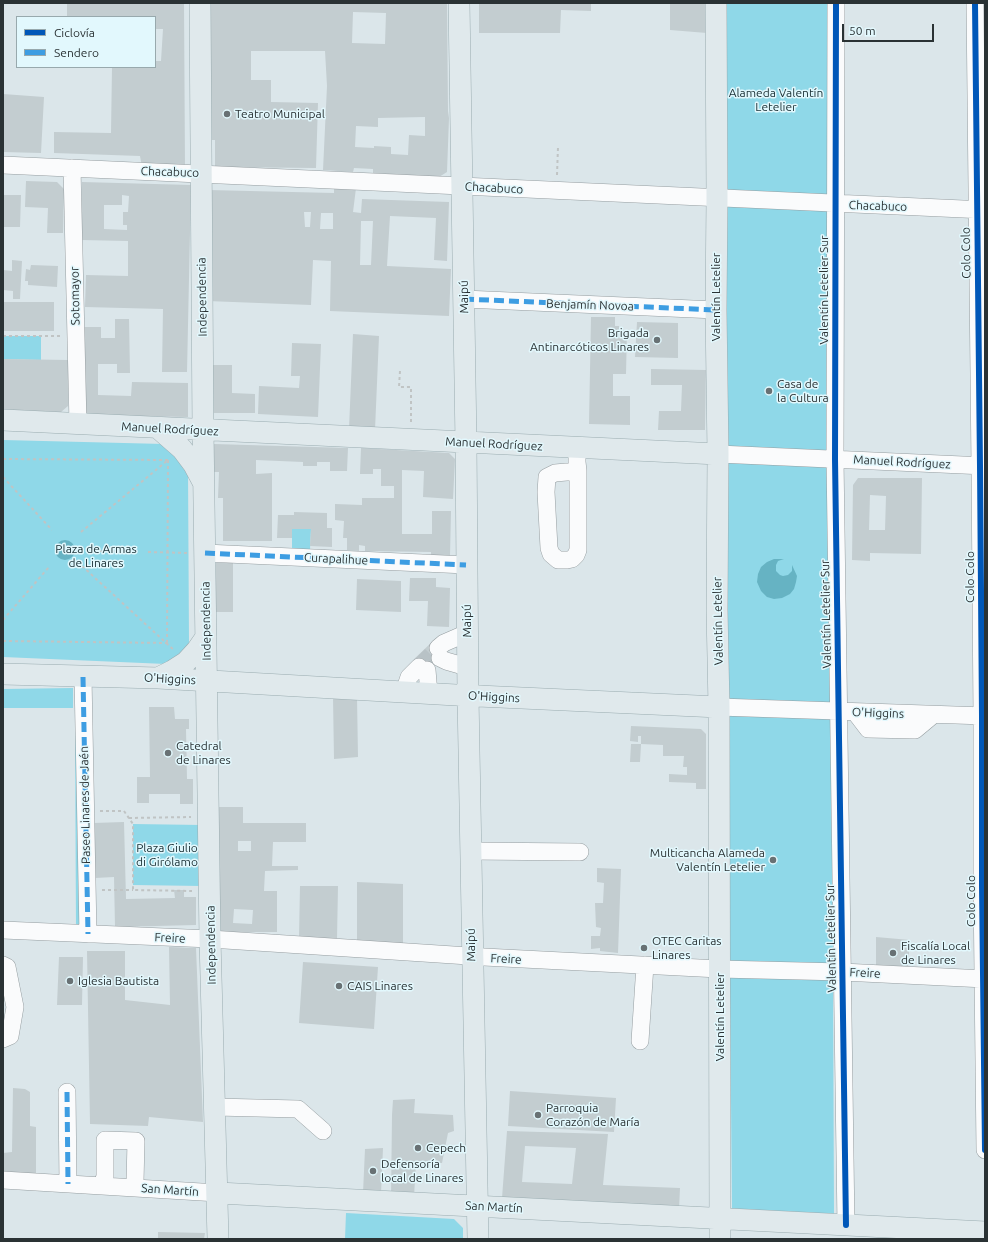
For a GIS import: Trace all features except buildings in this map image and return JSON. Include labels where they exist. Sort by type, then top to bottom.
[{"type":"main road","name":"Independencia","points":[[200,3],[203,430],[210,939],[218,1193],[218,1239]]},
{"type":"main road","name":"Maipú","points":[[459,3],[466,443],[467,667],[478,1239]]},
{"type":"main road","name":"Valentín Letelier","points":[[716,3],[720,1239]]},
{"type":"main road","name":"Manuel Rodríguez","points":[[6,422],[78,424],[412,441],[718,454]]},
{"type":"main road","points":[[158,428],[182,449],[194,465],[204,483]]},
{"type":"main road","points":[[158,678],[186,662],[206,637]]},
{"type":"main road","name":"O'Higgins","points":[[4,674],[158,678],[429,694],[719,707]]},
{"type":"main road","name":"San Martín","points":[[218,1193],[985,1232]]},
{"type":"street","name":"Valentín Letelier Sur","points":[[836,3],[835,459],[846,712],[842,972],[846,1225]]},
{"type":"street","name":"Colo Colo","points":[[975,3],[981,210],[985,1150]]},
{"type":"street","name":"Chacabuco","points":[[3,165],[981,210]]},
{"type":"street","name":"Sotomayor","points":[[72,168],[78,424]]},
{"type":"street","name":"Benjamín Novoa","points":[[464,299],[716,310]]},
{"type":"street","points":[[577,448],[578,471],[578,550],[572,559],[558,560],[551,554],[549,548],[546,492],[547,477],[555,473],[578,471]]},
{"type":"street","name":"Manuel Rodríguez","points":[[718,454],[983,466]]},
{"type":"street","name":"Curapalihue","points":[[205,553],[466,565]]},
{"type":"street","points":[[467,633],[444,643],[439,653],[446,661],[467,667]]},
{"type":"street","points":[[404,692],[409,677],[423,668],[429,694]]},
{"type":"street","name":"Paseo Linares de Jaén","points":[[83,677],[88,934]]},
{"type":"street","name":"O'Higgins","points":[[719,707],[984,716]]},
{"type":"street","points":[[470,851],[580,852]]},
{"type":"street","name":"Freire","points":[[3,930],[210,939],[472,957],[720,969],[842,972],[984,979]]},
{"type":"street","points":[[3,964],[7,966],[15,1007],[10,1036],[3,1038]]},
{"type":"street","points":[[640,1042],[645,965]]},
{"type":"street","points":[[67,1092],[68,1184]]},
{"type":"street","points":[[215,1107],[298,1109],[323,1131]]},
{"type":"street","points":[[102,1186],[105,1177],[105,1140],[136,1141],[135,1182],[137,1188]]},
{"type":"street","name":"San Martín","points":[[3,1180],[218,1193]]},
{"type":"path","points":[[556,191],[558,146]]},
{"type":"path","points":[[3,336],[66,336]]},
{"type":"path","points":[[400,371],[399,387],[411,387],[412,441]]},
{"type":"path","points":[[3,459],[168,460]]},
{"type":"path","points":[[81,532],[168,460]]},
{"type":"path","points":[[167,643],[168,460]]},
{"type":"path","points":[[3,477],[52,530]]},
{"type":"path","points":[[88,551],[134,552]]},
{"type":"path","points":[[148,552],[205,553]]},
{"type":"path","points":[[3,620],[49,566]]},
{"type":"path","points":[[82,566],[167,643]]},
{"type":"path","points":[[3,641],[167,643]]},
{"type":"path","points":[[86,811],[124,811],[133,824],[133,890]]},
{"type":"path","points":[[129,818],[209,816]]},
{"type":"path","points":[[87,890],[210,892]]},
{"type":"green space","name":"Alameda Valentín Letelier","points":[[721,3],[829,3],[834,1215],[732,1210]]},
{"type":"green space","points":[[3,336],[41,336],[41,360],[3,359]]},
{"type":"green space","name":"Plaza de Armas de Linares","points":[[3,440],[164,444],[188,469],[189,644],[185,651],[166,664],[3,657]]},
{"type":"green space","points":[[292,529],[311,529],[310,550],[292,549]]},
{"type":"green space","points":[[73,688],[73,708],[3,708],[3,689]]},
{"type":"green space","points":[[75,726],[81,727],[85,930],[76,930]]},
{"type":"green space","name":"Plaza Giulio di Girólamo","points":[[133,824],[202,825],[202,886],[133,885]]},
{"type":"green space","points":[[346,1213],[454,1219],[463,1228],[463,1239],[345,1239]]},
{"type":"shaded area","points":[[65,540],[72,543],[75,550],[72,557],[65,560],[58,557],[55,550],[58,543]]},
{"type":"shaded area","points":[[774,559],[784,559],[778,561],[776,565],[776,571],[780,575],[788,575],[792,571],[792,565],[797,576],[794,589],[790,594],[782,598],[774,599],[767,597],[761,591],[757,582],[761,567]]},
{"type":"tunnel","points":[[419,667],[438,648]]},
{"type":"marked path","points":[[464,299],[716,310]]},
{"type":"marked path","points":[[205,553],[466,565]]},
{"type":"marked path","points":[[83,677],[88,934]]},
{"type":"marked path","points":[[67,1092],[68,1184]]},
{"type":"cycle path","points":[[836,3],[835,459],[846,1225]]},
{"type":"cycle path","points":[[975,3],[985,1150]]},
{"type":"place","name":"Teatro Municipal","points":[[227,114]]},
{"type":"place","name":"Brigada Antinarcóticos Linares","points":[[657,340]]},
{"type":"place","name":"Casa de la Cultura","points":[[769,391]]},
{"type":"place","name":"Catedral de Linares","points":[[168,753]]},
{"type":"place","name":"Multicancha Alameda Valentín Letelier","points":[[773,860]]},
{"type":"place","name":"OTEC Caritas Linares","points":[[644,948]]},
{"type":"place","name":"Fiscalía Local de Linares","points":[[893,953]]},
{"type":"place","name":"Iglesia Bautista","points":[[70,981]]},
{"type":"place","name":"CAIS Linares","points":[[339,986]]},
{"type":"place","name":"Parroquia Corazón de María","points":[[538,1115]]},
{"type":"place","name":"Cepech","points":[[418,1148]]},
{"type":"place","name":"Defensoría local de Linares","points":[[373,1171]]}]
